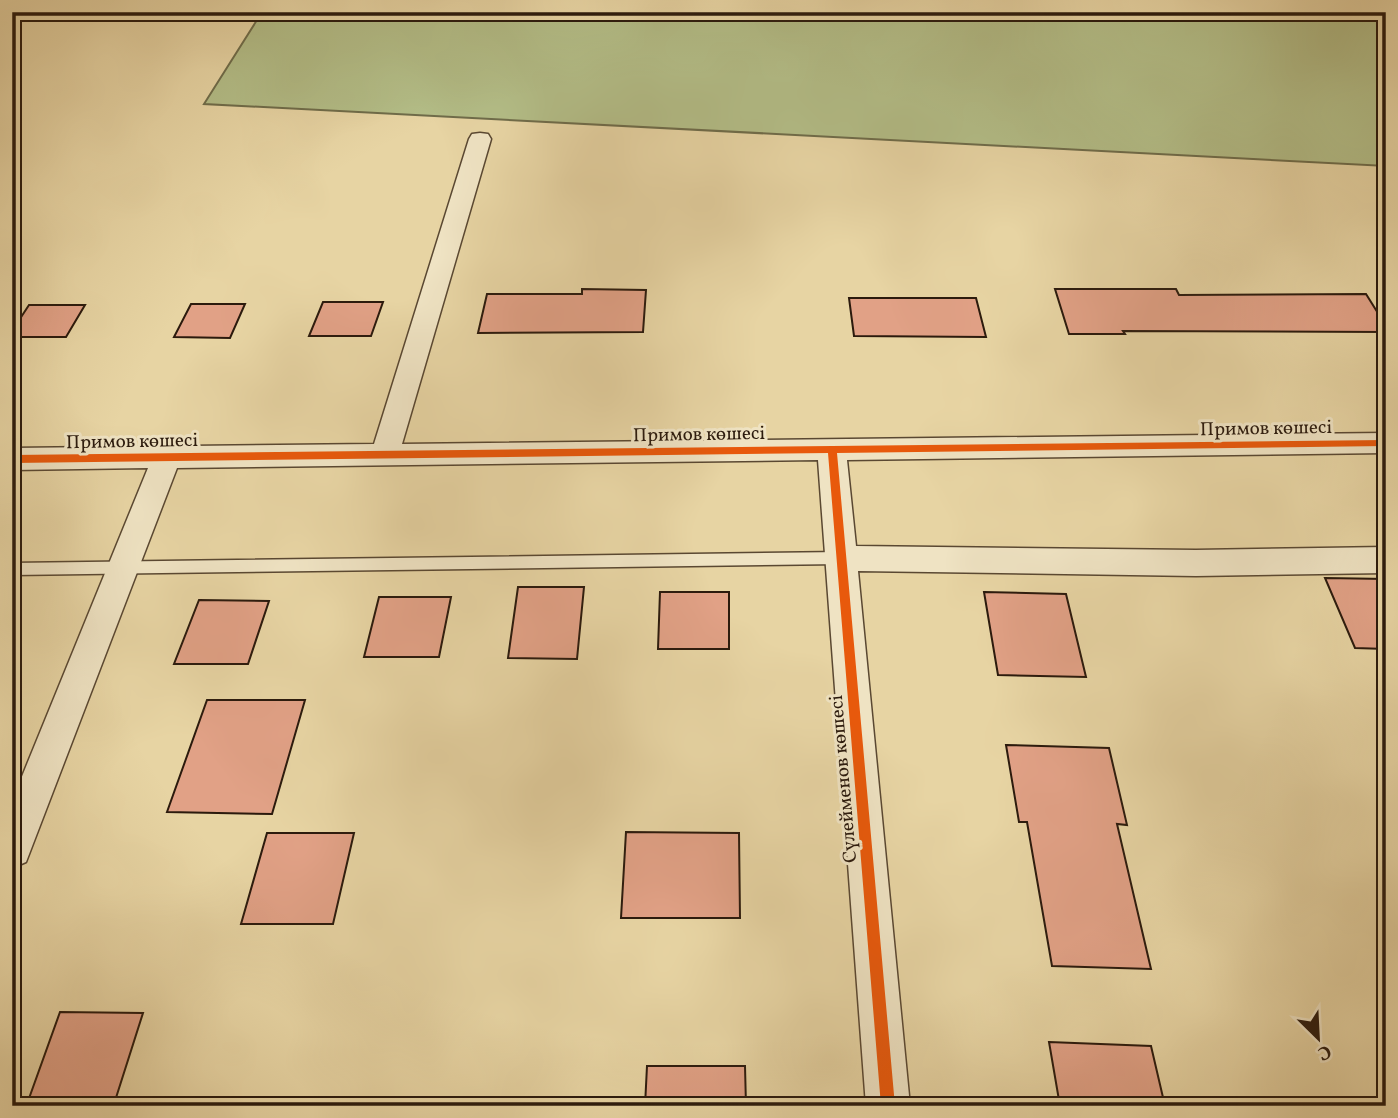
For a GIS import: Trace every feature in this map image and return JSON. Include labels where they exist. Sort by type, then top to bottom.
[{"type":"street","points":[[385,454],[480,139]]},
{"type":"street","name":"Примов көшесі","points":[[12,459],[1386,443]]},
{"type":"street","name":"Сүлейменов көшесі","points":[[832,449],[888,1106]]},
{"type":"street","points":[[12,849],[167,457]]},
{"type":"street","points":[[841,558],[1196,563],[1386,560]]},
{"type":"lane","points":[[12,569],[841,558]]},
{"type":"green space","points":[[262,12],[1386,12],[1386,166],[204,104]]},
{"type":"building","points":[[582,289],[646,290],[643,332],[478,333],[487,294],[582,294]]},
{"type":"building","points":[[1055,289],[1176,289],[1179,295],[1366,294],[1386,326],[1386,332],[1123,331],[1125,334],[1069,334]]},
{"type":"building","points":[[849,298],[976,298],[986,337],[854,336]]},
{"type":"building","points":[[323,302],[383,302],[371,336],[309,336]]},
{"type":"building","points":[[191,304],[245,304],[230,338],[174,337]]},
{"type":"building","points":[[29,305],[85,305],[66,337],[12,337],[12,331]]},
{"type":"building","points":[[1325,578],[1386,579],[1386,649],[1355,648]]},
{"type":"building","points":[[518,587],[584,587],[577,659],[508,658]]},
{"type":"building","points":[[660,592],[729,592],[729,649],[658,649]]},
{"type":"building","points":[[984,592],[1066,594],[1086,677],[998,675]]},
{"type":"building","points":[[379,597],[451,597],[439,657],[364,657]]},
{"type":"building","points":[[199,600],[269,601],[248,664],[174,664]]},
{"type":"building","points":[[207,700],[305,700],[272,814],[167,812]]},
{"type":"building","points":[[1006,745],[1109,748],[1127,825],[1117,824],[1151,969],[1052,966],[1027,822],[1019,822]]},
{"type":"building","points":[[626,832],[739,833],[740,918],[621,918]]},
{"type":"building","points":[[267,833],[354,833],[333,924],[241,924]]},
{"type":"building","points":[[60,1012],[143,1013],[114,1104],[27,1104]]},
{"type":"building","points":[[1049,1042],[1151,1046],[1165,1106],[1060,1106]]},
{"type":"building","points":[[647,1066],[745,1066],[746,1106],[645,1106]]},
{"type":"cycle path","points":[[12,459],[1386,443]]},
{"type":"cycle path","points":[[832,449],[888,1106]]}]
